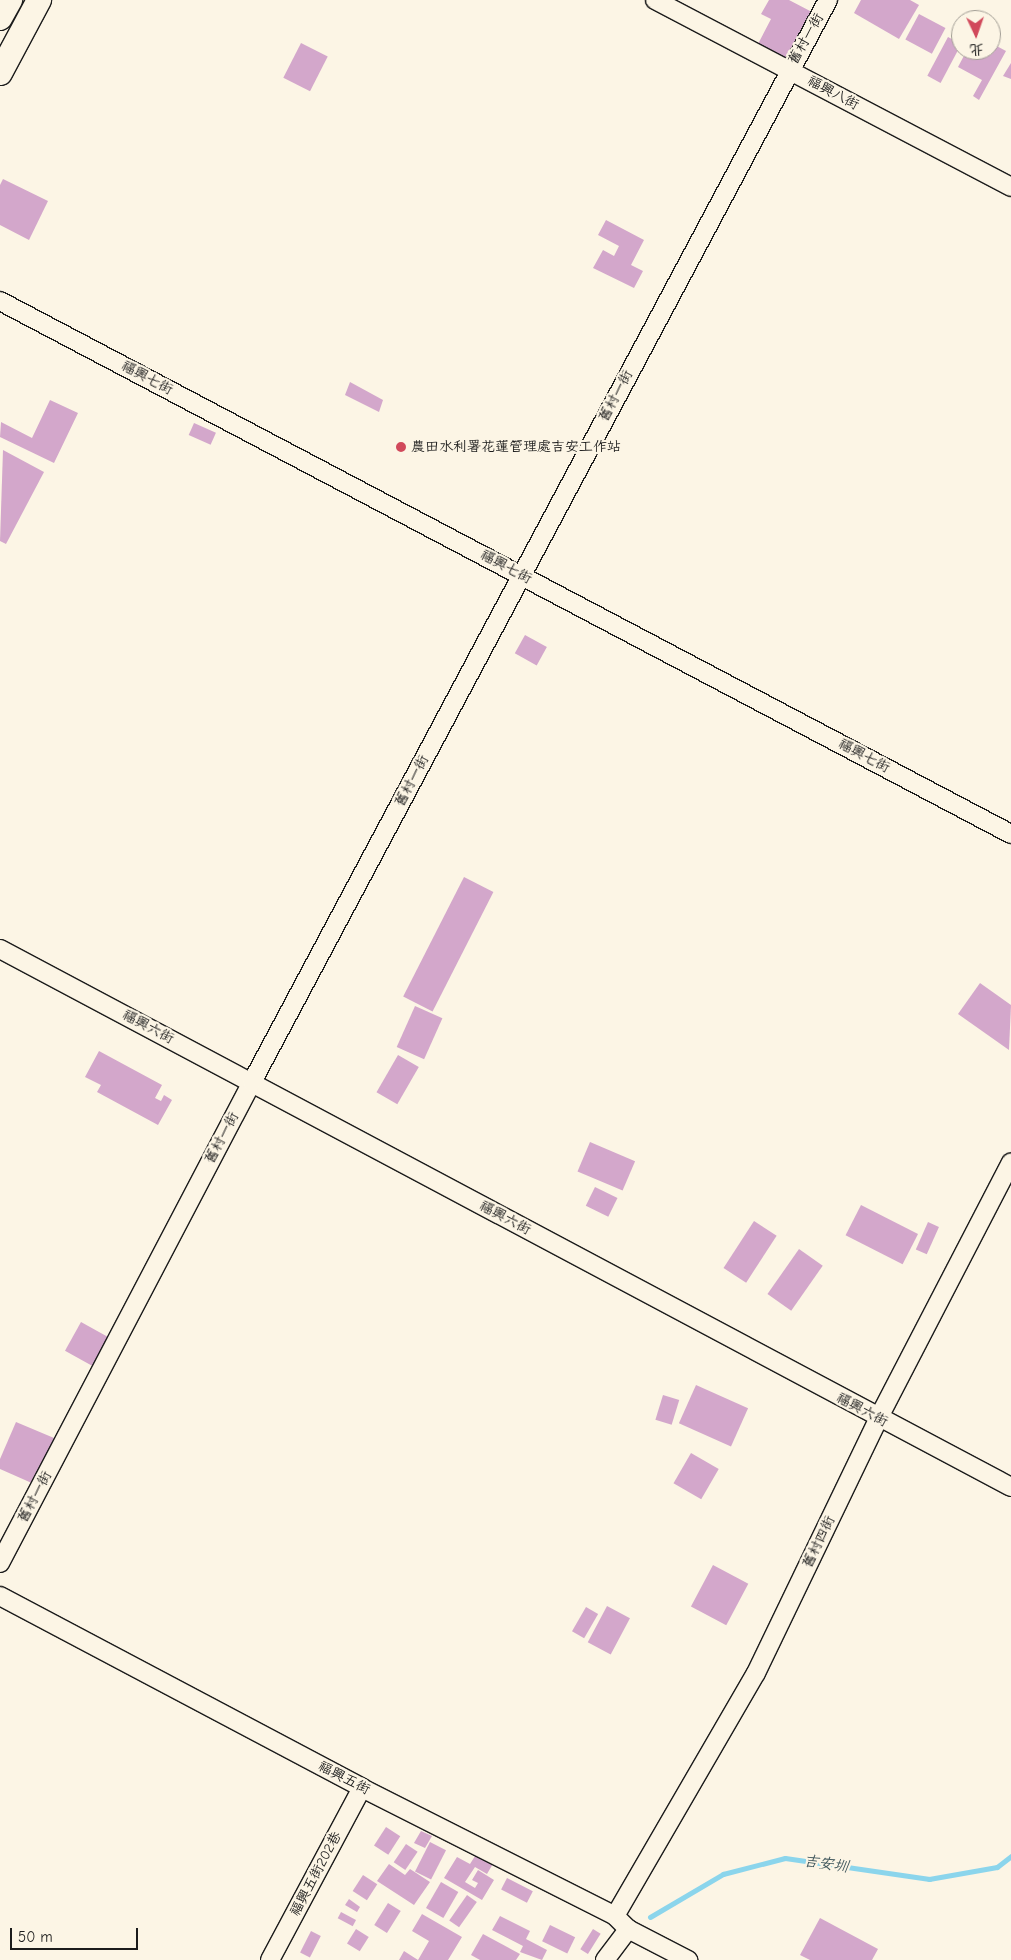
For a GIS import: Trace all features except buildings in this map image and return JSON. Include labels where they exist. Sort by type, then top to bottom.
[{"type":"street","points":[[0,18],[10,0]]},
{"type":"street","points":[[0,73],[38,0]]},
{"type":"street","name":"福興八街","points":[[655,0],[1011,187]]},
{"type":"street","name":"舊村一街","points":[[0,1564],[252,1082],[789,70],[828,0]]},
{"type":"street","name":"福興七街","points":[[0,301],[1011,834]]},
{"type":"street","name":"福興六街","points":[[0,949],[252,1082],[878,1419],[1011,1487]]},
{"type":"street","name":"舊村四街","points":[[615,1916],[756,1673],[878,1419],[1011,1162]]},
{"type":"street","name":"福興五街","points":[[0,1596],[362,1788],[615,1916],[628,1929],[688,1960]]},
{"type":"street","name":"福興五街202巷","points":[[270,1960],[362,1788]]},
{"type":"street","points":[[605,1960],[628,1929]]},
{"type":"waterway","name":"吉安圳","points":[[650,1917],[723,1874],[785,1858],[929,1879],[997,1867],[1011,1856]]},
{"type":"place","name":"農田水利署花蓮管理處吉安工作站","points":[[401,447]]}]
